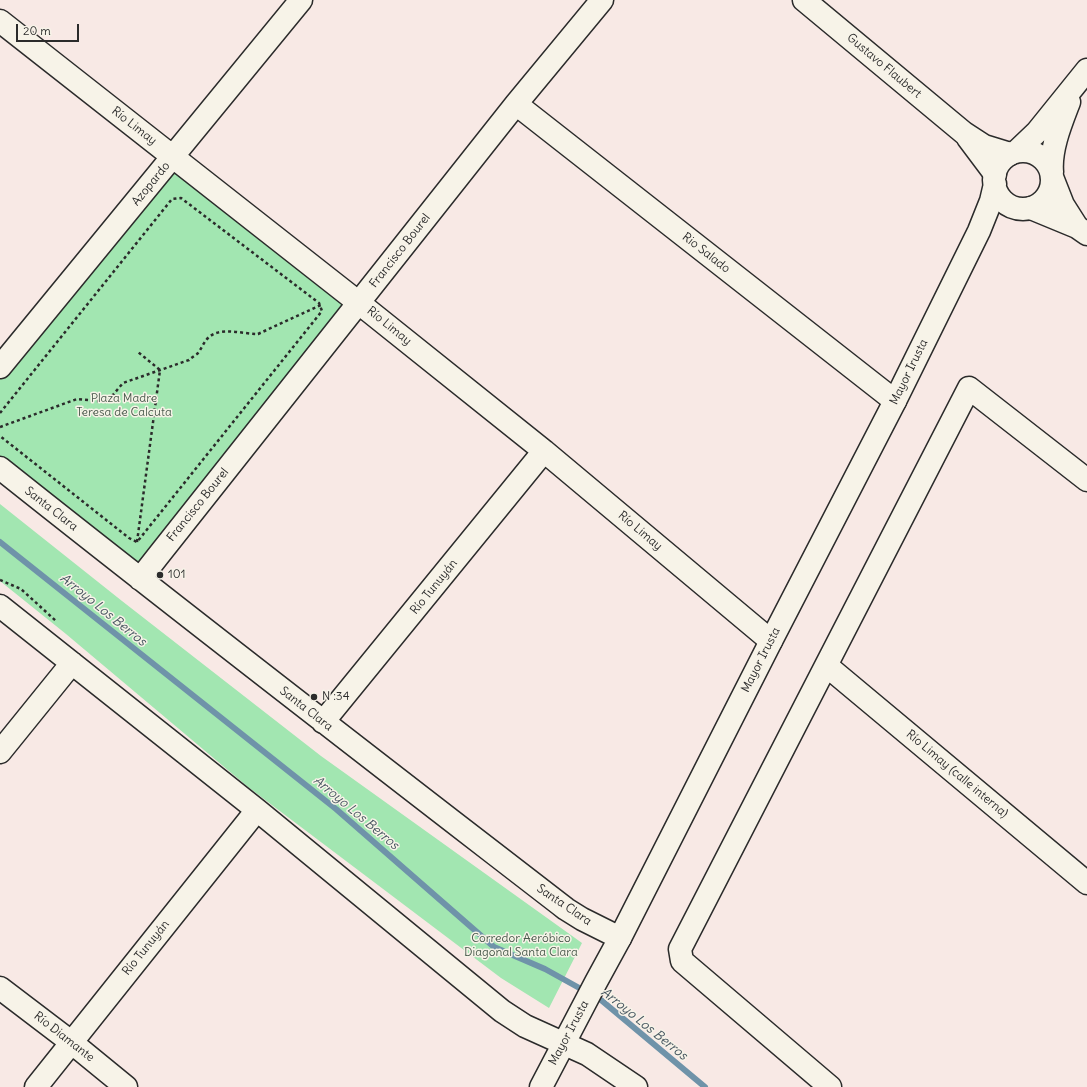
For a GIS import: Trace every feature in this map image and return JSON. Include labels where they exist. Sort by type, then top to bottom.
[{"type":"street","name":"Azopardo","points":[[0,367],[301,0]]},
{"type":"street","name":"Francisco Bourel","points":[[140,579],[353,298],[602,0]]},
{"type":"street","name":"Gustavo Flaubert","points":[[804,0],[964,132],[984,146],[1013,153]]},
{"type":"street","name":"Río Limay","points":[[0,21],[353,298],[544,451],[771,641]]},
{"type":"street","points":[[1081,78],[1037,132],[1013,153],[1003,159],[998,166],[995,179],[998,194],[1012,207],[1026,209],[1082,230]]},
{"type":"street","points":[[1026,209],[1039,205],[1050,193],[1052,185],[1051,162],[1059,128],[1081,78]]},
{"type":"street","name":"Rio Salado","points":[[516,104],[895,401]]},
{"type":"street","name":"Gustavo Flaubert","points":[[964,132],[995,179]]},
{"type":"street","points":[[1013,153],[1025,151],[1042,157],[1048,164],[1063,205],[1082,230]]},
{"type":"street","name":"Mayor Irusta","points":[[541,1087],[620,938],[895,401],[978,231],[991,202],[995,179]]},
{"type":"street","name":"Mayor Irusta","points":[[978,231],[1001,214],[1026,209]]},
{"type":"street","points":[[830,1087],[682,961],[680,949],[969,388],[1087,480]]},
{"type":"street","name":"Río Tunuyán","points":[[323,722],[544,451]]},
{"type":"street","name":"Santa Clara","points":[[0,468],[323,722],[566,909],[582,919],[620,938]]},
{"type":"street","points":[[0,606],[257,810],[502,1011],[525,1026],[587,1054],[636,1087]]},
{"type":"street","points":[[0,752],[72,663]]},
{"type":"street","name":"Río Limay (calle interna)","points":[[827,666],[1087,883]]},
{"type":"street","name":"Río Tunuyán","points":[[36,1087],[257,810]]},
{"type":"street","name":"Río Diamante","points":[[0,988],[71,1042],[126,1087]]},
{"type":"path","points":[[0,413],[172,199],[181,198],[319,303],[322,312],[137,542]]},
{"type":"path","points":[[0,427],[77,399],[107,402],[123,383],[189,360],[197,354],[208,337],[223,331],[258,334],[320,306],[353,298]]},
{"type":"path","points":[[138,352],[160,370]]},
{"type":"path","points":[[137,542],[160,370]]},
{"type":"path","points":[[0,436],[129,538],[158,556]]},
{"type":"green space","name":"Plaza Madre Teresa de Calcuta","points":[[173,157],[359,303],[140,579],[0,468],[0,367]]},
{"type":"green space","name":"Corredor Aeróbico Diagonal Santa Clara","points":[[0,504],[321,756],[582,943],[549,1008],[501,978],[248,787],[66,634],[0,581]]},
{"type":"waterway","name":"Arroyo Los Berros","points":[[0,542],[336,809],[494,947],[545,969],[601,1000],[705,1087]]},
{"type":"place","name":"101","points":[[160,575]]},
{"type":"place","name":"N :34","points":[[314,697]]}]
